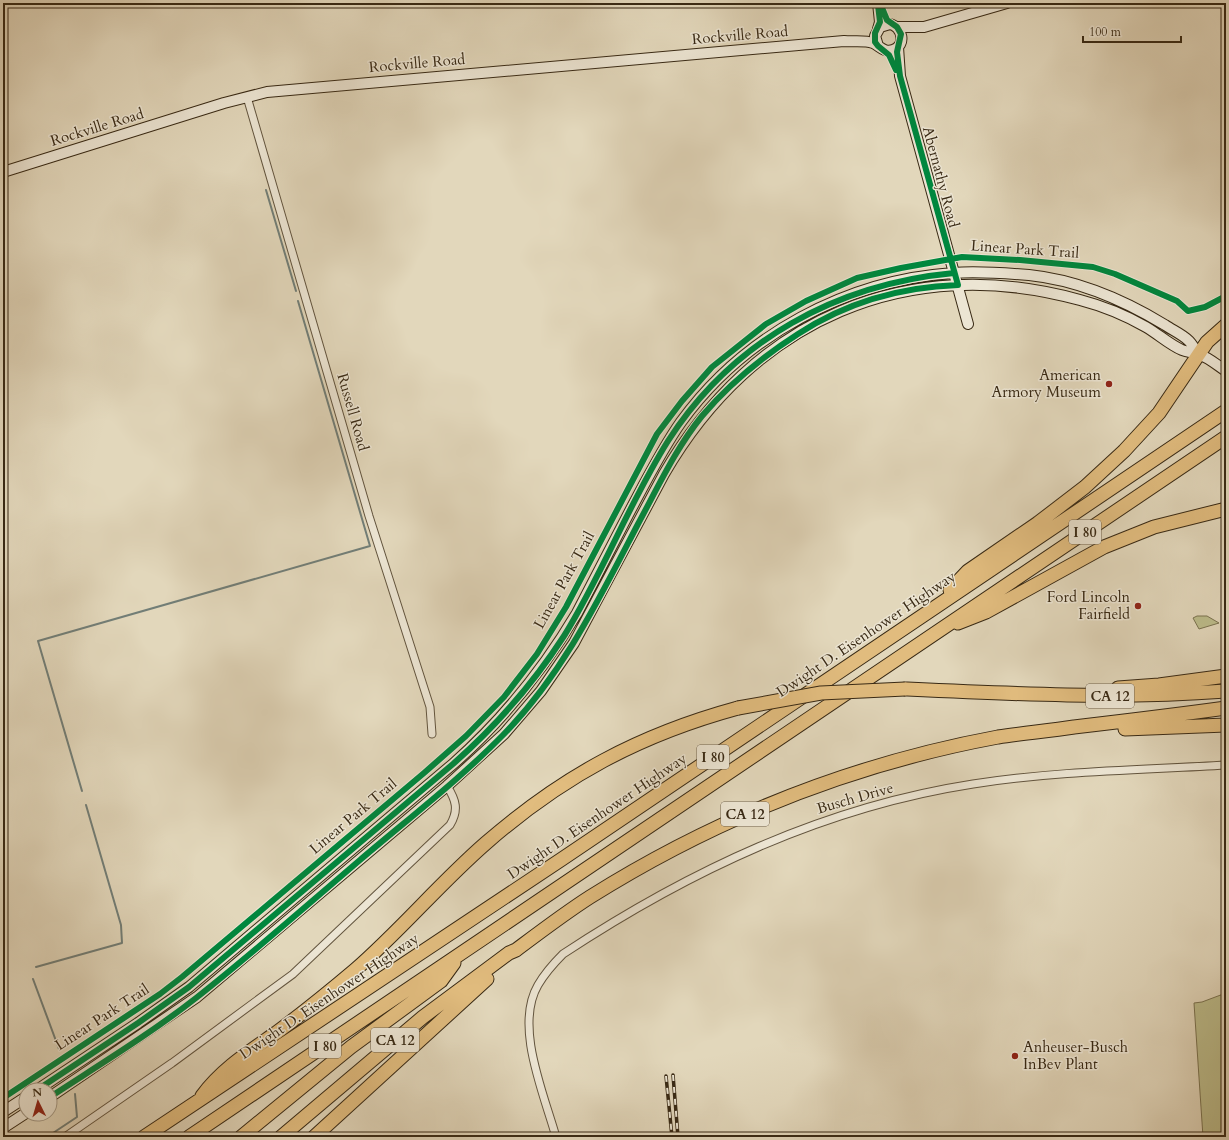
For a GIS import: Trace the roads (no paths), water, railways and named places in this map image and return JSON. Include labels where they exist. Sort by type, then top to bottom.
[{"type":"highway","points":[[934,608],[968,571],[1073,496],[1124,451],[1159,413],[1207,342],[1226,325]]},
{"type":"highway","name":"Dwight D. Eisenhower Highway","points":[[144,1137],[199,1100],[231,1081],[1226,411]]},
{"type":"highway","name":"I 80","points":[[189,1137],[460,956],[944,626],[1226,437]]},
{"type":"highway","points":[[944,626],[965,621],[986,612],[1104,547],[1129,536],[1154,527],[1226,509]]},
{"type":"highway","points":[[994,693],[1131,687],[1226,676]]},
{"type":"highway","name":"CA 12","points":[[199,1100],[213,1081],[227,1068],[284,1026],[355,969],[485,844],[530,806],[558,786],[615,753],[652,736],[691,721],[738,708],[821,693],[905,689],[994,693],[1131,696],[1226,691]]},
{"type":"highway","name":"CA 12","points":[[281,1137],[423,1017],[509,953],[516,950],[589,898],[629,873],[741,815],[812,787],[865,769],[946,748],[1000,737],[1226,708]]},
{"type":"highway","points":[[1000,737],[1226,725]]},
{"type":"highway","points":[[314,1137],[447,1014],[514,958],[516,950]]},
{"type":"highway","points":[[241,1137],[357,1042],[441,981],[460,956]]},
{"type":"main road","points":[[879,3],[887,20],[895,26],[901,34],[899,44]]},
{"type":"main road","points":[[879,3],[880,22],[875,39],[882,48],[893,50],[906,36],[924,27],[1007,3]]},
{"type":"main road","points":[[877,30],[885,24],[895,26],[924,27]]},
{"type":"main road","name":"Rockville Road","points":[[844,41],[871,34],[877,30]]},
{"type":"main road","name":"Rockville Road","points":[[3,172],[247,97],[290,89],[844,41],[872,43],[882,48]]},
{"type":"main road","name":"Abernathy Road","points":[[899,44],[900,76],[968,324]]},
{"type":"main road","name":"Abernathy Road","points":[[882,48],[900,76]]},
{"type":"main road","points":[[49,1082],[144,1019],[189,987],[453,764],[494,725],[530,683],[564,636],[668,441],[692,408],[738,361],[773,334],[831,302],[884,284],[954,272],[996,273],[1056,279],[1126,304],[1188,340],[1198,354]]},
{"type":"main road","points":[[58,1092],[197,998],[448,786],[504,734],[559,668],[589,619],[680,447],[702,417],[730,386],[780,345],[820,319],[864,301],[906,290],[958,284],[1019,288],[1079,300],[1121,314],[1171,342],[1181,350],[1198,354],[1224,370]]},
{"type":"main road","points":[[3,1112],[18,1102]]},
{"type":"main road","points":[[3,1128],[18,1118]]},
{"type":"street","name":"Russell Road","points":[[247,97],[369,516],[430,707],[432,734]]},
{"type":"street","name":"Busch Drive","points":[[556,1137],[532,1051],[529,1034],[528,1018],[531,1001],[537,985],[549,968],[563,954],[669,891],[707,870],[769,841],[842,814],[888,801],[974,784],[1052,776],[1226,765]]},
{"type":"street","points":[[65,1137],[172,1063],[293,974],[450,825],[454,818],[456,799],[448,786]]},
{"type":"waterway","points":[[266,190],[296,291]]},
{"type":"waterway","points":[[82,791],[38,641],[370,546],[298,301]]},
{"type":"waterway","points":[[36,967],[122,943],[121,925],[86,805]]},
{"type":"waterway","points":[[33,979],[59,1049]]},
{"type":"waterway","points":[[47,1137],[77,1117],[75,1094]]},
{"type":"railway","points":[[673,1075],[678,1137]]},
{"type":"railway","points":[[666,1076],[672,1137]]},
{"type":"place","name":"American Armory Museum","points":[[1109,384]]},
{"type":"place","name":"Ford Lincoln Fairfield","points":[[1138,606]]},
{"type":"place","name":"Anheuser-Busch InBev Plant","points":[[1015,1056]]}]
